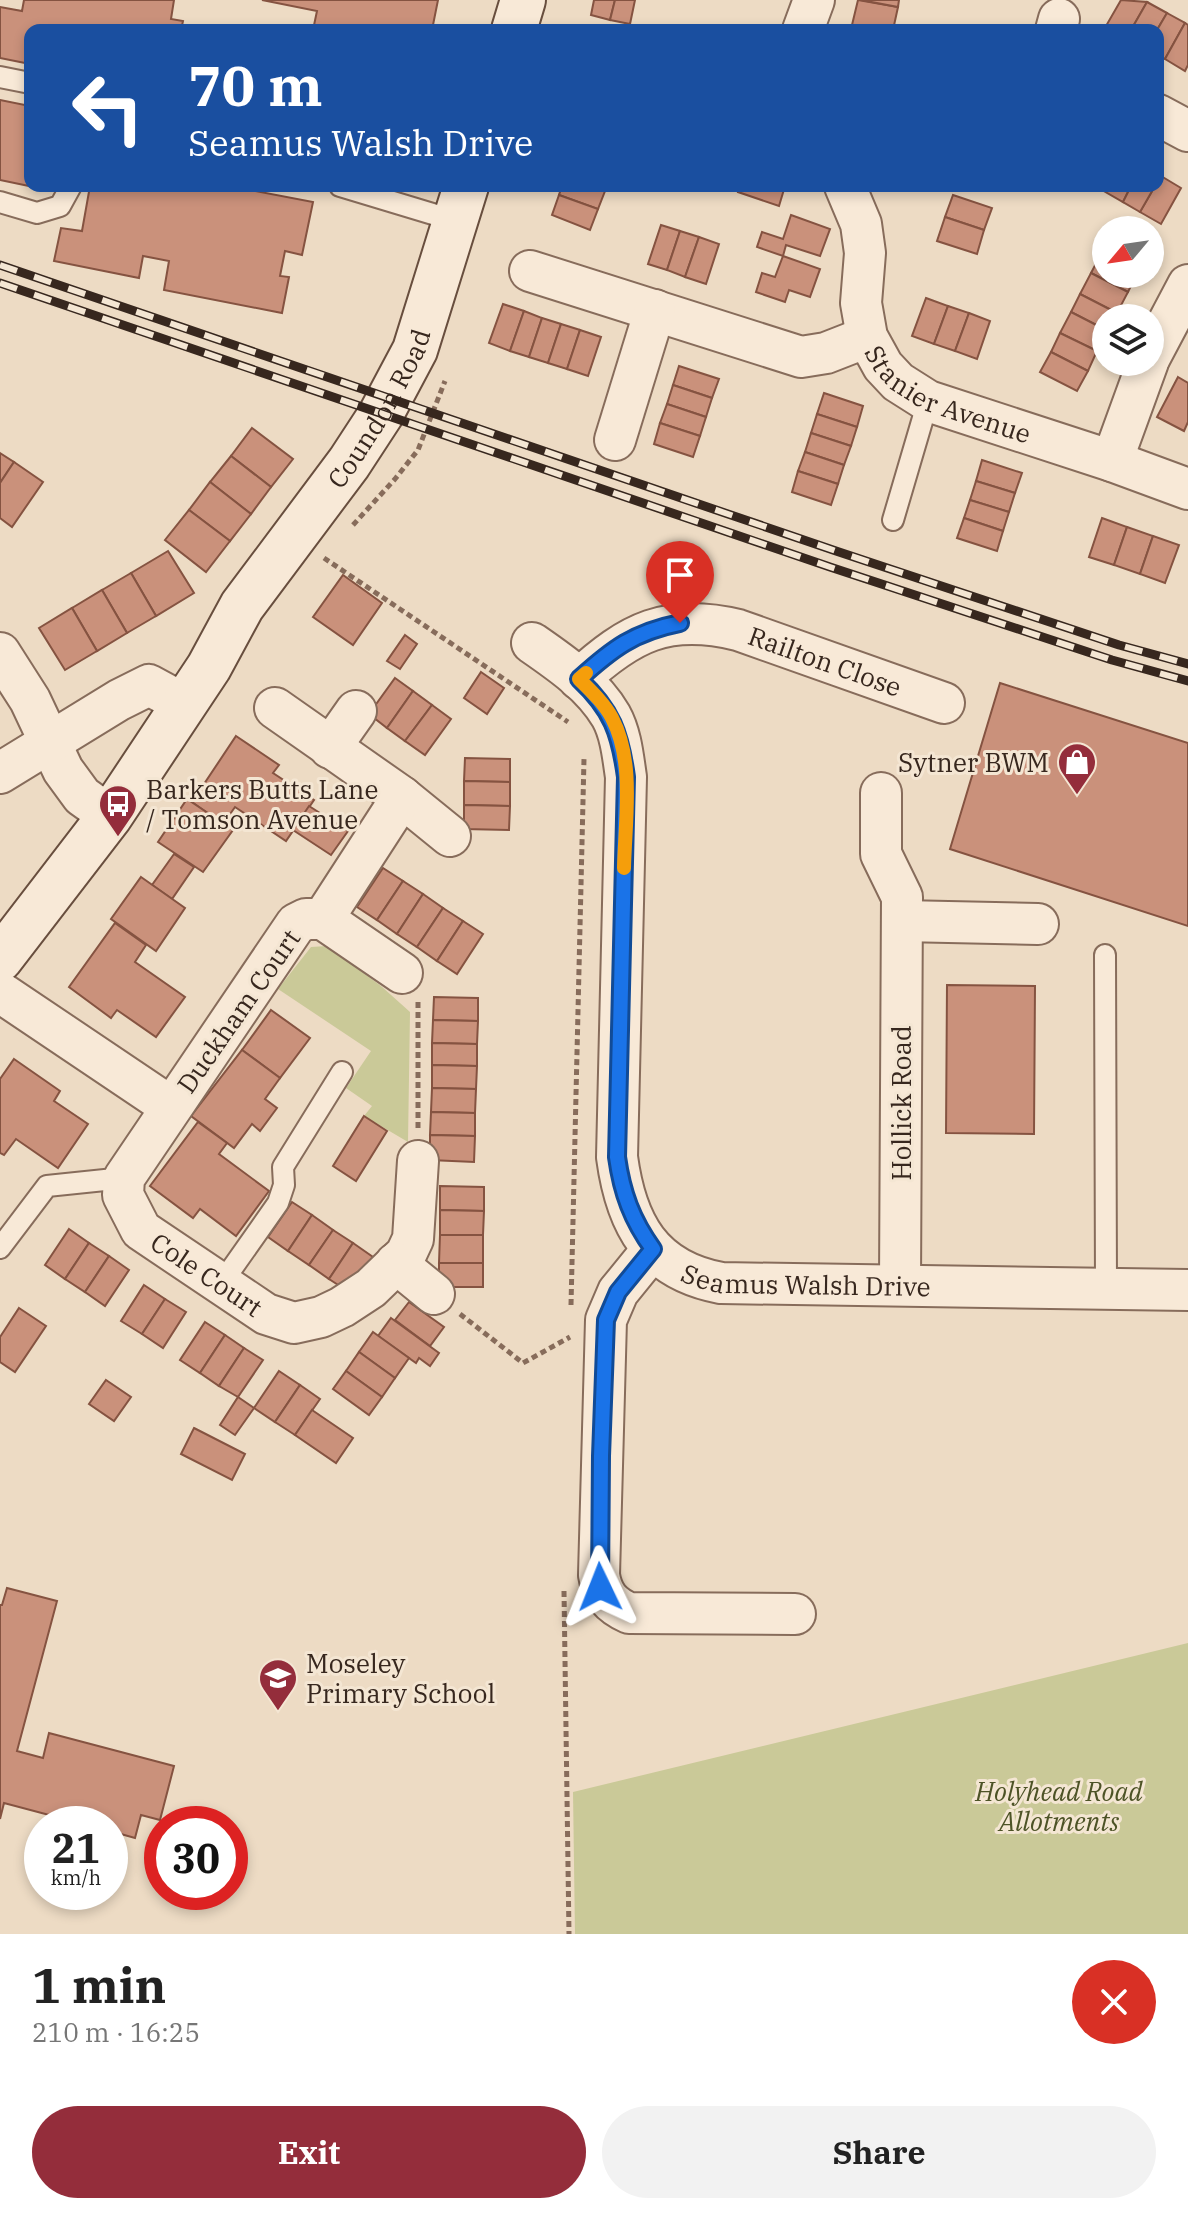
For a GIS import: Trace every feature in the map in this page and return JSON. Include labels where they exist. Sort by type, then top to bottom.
[{"type":"street","points":[[805,24],[814,0]]},
{"type":"street","points":[[1164,118],[1188,131]]},
{"type":"street","name":"Stanier Avenue","points":[[848,192],[861,224],[865,253],[861,303],[867,337],[883,366],[898,382],[928,401],[1188,489]]},
{"type":"street","name":"Coundon Road","points":[[0,959],[110,816],[209,667],[242,606],[349,463],[405,371],[427,315],[461,203]]},
{"type":"street","points":[[530,271],[801,357],[826,353],[867,337]]},
{"type":"street","points":[[1164,331],[1188,285]]},
{"type":"street","points":[[615,440],[655,310]]},
{"type":"street","points":[[1112,461],[1143,376]]},
{"type":"street","name":"Railton Close","points":[[579,679],[624,642],[650,629],[680,623],[711,624],[738,630],[944,703]]},
{"type":"street","name":"Seamus Walsh Drive","points":[[532,643],[595,694],[612,717],[622,747],[626,777],[617,1157],[629,1212],[653,1249],[673,1267],[696,1278],[721,1283],[1188,1290]]},
{"type":"street","points":[[0,653],[30,700],[63,770],[82,796],[110,816]]},
{"type":"street","points":[[0,773],[149,685],[184,704]]},
{"type":"street","points":[[275,708],[402,797],[450,836]]},
{"type":"street","points":[[330,748],[356,711]]},
{"type":"street","name":"Hollick Road","points":[[881,793],[881,854],[902,897],[900,1284]]},
{"type":"street","name":"Duckham Court","points":[[323,919],[402,797]]},
{"type":"street","name":"Duckham Court","points":[[0,992],[171,1107],[296,924],[306,919],[323,919],[402,973]]},
{"type":"street","points":[[902,921],[1038,924]]},
{"type":"street","points":[[124,1178],[171,1107]]},
{"type":"street","name":"Cole Court","points":[[124,1178],[123,1195],[141,1230],[266,1314],[294,1323],[321,1317],[342,1307],[371,1288],[406,1254],[413,1239],[418,1161]]},
{"type":"street","points":[[653,1249],[618,1292],[606,1320],[600,1587],[612,1604],[629,1613],[795,1614]]},
{"type":"street","points":[[396,1263],[434,1294]]},
{"type":"lane","points":[[0,77],[24,82]]},
{"type":"lane","points":[[0,202],[37,213],[60,206],[68,192]]},
{"type":"lane","points":[[383,192],[461,203]]},
{"type":"lane","points":[[893,520],[928,401]]},
{"type":"lane","points":[[1105,955],[1106,1288]]},
{"type":"lane","points":[[221,1284],[278,1203],[284,1185],[283,1167],[342,1072]]},
{"type":"lane","points":[[0,1248],[47,1186],[124,1178]]},
{"type":"path","points":[[344,535],[418,450],[440,394]]},
{"type":"path","points":[[333,545],[322,556],[572,725]]},
{"type":"path","points":[[571,1307],[585,749]]},
{"type":"path","points":[[402,973],[410,981],[419,1004],[418,1161]]},
{"type":"path","points":[[434,1294],[523,1363],[570,1337]]},
{"type":"path","points":[[570,1322],[570,1352]]},
{"type":"path","points":[[564,1586],[569,1934]]},
{"type":"green space","points":[[327,946],[410,1012],[408,1142],[364,1116],[372,1106],[346,1088],[371,1051],[278,989],[311,947]]},
{"type":"green space","name":"Holyhead Road Allotments","points":[[1188,1643],[1188,1934],[575,1934],[573,1792]]},
{"type":"building","points":[[24,0],[174,0],[171,19],[183,21],[182,24],[24,24],[24,63],[0,58],[0,7],[22,11]]},
{"type":"building","points":[[262,0],[438,0],[433,24],[314,24],[317,11]]},
{"type":"building","points":[[594,0],[615,0],[610,20],[591,15]]},
{"type":"building","points":[[615,0],[635,0],[630,24],[610,20]]},
{"type":"building","points":[[858,0],[898,7],[894,24],[852,24]]},
{"type":"building","points":[[861,0],[899,0],[898,7]]},
{"type":"building","points":[[1121,0],[1147,2],[1134,24],[1107,24]]},
{"type":"building","points":[[1147,2],[1167,13],[1161,24],[1134,24]]},
{"type":"building","points":[[1167,13],[1185,23],[1165,59],[1164,24],[1161,24]]},
{"type":"building","points":[[1185,23],[1188,25],[1188,65],[1185,71],[1165,59]]},
{"type":"building","points":[[0,100],[24,105],[24,185],[0,180]]},
{"type":"building","points":[[1164,178],[1181,188],[1164,219],[1164,216],[1147,216],[1140,212],[1152,192],[1164,192]]},
{"type":"building","points":[[89,192],[260,192],[313,202],[302,255],[285,251],[280,276],[289,277],[282,313],[164,290],[169,261],[143,256],[139,278],[54,261],[61,228],[82,231]]},
{"type":"building","points":[[560,192],[605,192],[598,209],[559,195]]},
{"type":"building","points":[[738,192],[783,192],[779,206]]},
{"type":"building","points":[[1106,192],[1128,192],[1123,202]]},
{"type":"building","points":[[1128,192],[1152,192],[1140,212],[1123,202]]},
{"type":"building","points":[[559,195],[598,209],[590,230],[552,215]]},
{"type":"building","points":[[953,195],[992,208],[984,230],[945,217]]},
{"type":"building","points":[[791,215],[830,229],[820,256],[786,245],[783,256],[757,247],[762,232],[783,239]]},
{"type":"building","points":[[945,217],[984,230],[977,254],[937,241]]},
{"type":"building","points":[[661,225],[680,231],[667,270],[648,264]]},
{"type":"building","points":[[680,231],[699,237],[685,277],[667,270]]},
{"type":"building","points":[[699,237],[719,244],[706,284],[685,277]]},
{"type":"building","points":[[783,256],[820,269],[810,297],[789,290],[785,302],[756,292],[762,273],[775,277]]},
{"type":"building","points":[[1091,273],[1092,288],[1120,288],[1128,292],[1122,304],[1099,304],[1080,294]]},
{"type":"building","points":[[1080,294],[1099,304],[1092,304],[1092,323],[1071,312]]},
{"type":"building","points":[[926,298],[948,306],[934,344],[912,336]]},
{"type":"building","points":[[503,304],[524,311],[510,351],[489,343]]},
{"type":"building","points":[[948,306],[969,313],[955,351],[934,344]]},
{"type":"building","points":[[524,311],[542,318],[529,357],[510,351]]},
{"type":"building","points":[[1071,312],[1092,323],[1092,349],[1060,333]]},
{"type":"building","points":[[969,313],[990,321],[977,359],[955,351]]},
{"type":"building","points":[[542,318],[561,324],[548,363],[529,357]]},
{"type":"building","points":[[561,324],[580,330],[567,369],[548,363]]},
{"type":"building","points":[[580,330],[601,337],[588,376],[567,369]]},
{"type":"building","points":[[1060,333],[1092,349],[1092,362],[1088,371],[1051,352]]},
{"type":"building","points":[[1051,352],[1088,371],[1077,391],[1040,372]]},
{"type":"building","points":[[679,366],[719,379],[712,398],[673,385]]},
{"type":"building","points":[[1178,377],[1188,383],[1188,422],[1184,431],[1157,417]]},
{"type":"building","points":[[673,385],[712,398],[706,417],[667,404]]},
{"type":"building","points":[[824,393],[863,406],[857,427],[817,414]]},
{"type":"building","points":[[667,404],[706,417],[700,436],[660,423]]},
{"type":"building","points":[[817,414],[857,427],[851,446],[811,433]]},
{"type":"building","points":[[660,423],[700,436],[693,457],[654,444]]},
{"type":"building","points":[[252,428],[293,459],[271,487],[231,456]]},
{"type":"building","points":[[811,433],[851,446],[844,465],[805,452]]},
{"type":"building","points":[[805,452],[844,465],[838,484],[798,471]]},
{"type":"building","points":[[0,453],[14,462],[0,483]]},
{"type":"building","points":[[231,456],[271,487],[251,514],[210,482]]},
{"type":"building","points":[[982,460],[1022,473],[1015,493],[976,481]]},
{"type":"building","points":[[14,462],[43,482],[12,527],[0,518],[0,483]]},
{"type":"building","points":[[798,471],[838,484],[831,505],[792,492]]},
{"type":"building","points":[[976,481],[1015,493],[1009,512],[970,500]]},
{"type":"building","points":[[210,482],[251,514],[230,541],[189,510]]},
{"type":"building","points":[[970,500],[1009,512],[1003,531],[964,518]]},
{"type":"building","points":[[189,510],[230,541],[206,572],[165,540]]},
{"type":"building","points":[[964,518],[1003,531],[997,551],[957,538]]},
{"type":"building","points":[[1102,518],[1127,527],[1114,565],[1089,557]]},
{"type":"building","points":[[1127,527],[1153,536],[1140,574],[1114,565]]},
{"type":"building","points":[[1153,536],[1179,545],[1165,583],[1140,574]]},
{"type":"building","points":[[168,551],[194,593],[156,616],[131,573]]},
{"type":"building","points":[[131,573],[156,616],[127,633],[102,590]]},
{"type":"building","points":[[343,575],[382,603],[353,645],[313,617]]},
{"type":"building","points":[[102,590],[127,633],[97,651],[72,608]]},
{"type":"building","points":[[72,608],[97,651],[65,670],[39,628]]},
{"type":"building","points":[[405,635],[417,644],[400,669],[387,661]]},
{"type":"building","points":[[481,672],[504,688],[487,714],[464,698]]},
{"type":"building","points":[[395,678],[413,691],[387,728],[369,714]]},
{"type":"building","name":"Sytner BWM","points":[[1000,683],[1188,743],[1188,926],[950,849]]},
{"type":"building","points":[[413,691],[432,705],[405,741],[387,728]]},
{"type":"building","points":[[432,705],[451,719],[425,755],[405,741]]},
{"type":"building","points":[[236,736],[279,765],[273,773],[314,800],[286,841],[235,807],[223,824],[192,802]]},
{"type":"building","points":[[465,758],[510,759],[510,782],[464,781]]},
{"type":"building","points":[[464,781],[510,782],[510,806],[464,805]]},
{"type":"building","points":[[187,799],[233,830],[203,872],[158,842]]},
{"type":"building","points":[[464,805],[510,806],[509,830],[464,829]]},
{"type":"building","points":[[309,806],[348,831],[331,855],[293,830]]},
{"type":"building","points":[[174,854],[194,867],[172,899],[152,885]]},
{"type":"building","points":[[383,868],[403,881],[377,920],[357,907]]},
{"type":"building","points":[[141,877],[185,908],[156,951],[111,919]]},
{"type":"building","points":[[403,881],[423,894],[397,934],[377,920]]},
{"type":"building","points":[[423,894],[443,908],[417,947],[397,934]]},
{"type":"building","points":[[443,908],[463,921],[437,961],[417,947]]},
{"type":"building","points":[[463,921],[483,934],[457,974],[437,961]]},
{"type":"building","points":[[115,923],[146,945],[135,962],[185,997],[156,1037],[117,1010],[111,1018],[69,987]]},
{"type":"building","points":[[947,985],[1035,986],[1034,1134],[946,1133]]},
{"type":"building","points":[[434,997],[478,998],[478,1021],[433,1020]]},
{"type":"building","points":[[271,1010],[310,1038],[280,1078],[242,1050]]},
{"type":"building","points":[[433,1020],[478,1021],[477,1044],[432,1043]]},
{"type":"building","points":[[432,1043],[477,1044],[477,1066],[432,1065]]},
{"type":"building","points":[[242,1050],[280,1078],[265,1099],[277,1108],[260,1131],[252,1124],[234,1148],[191,1116]]},
{"type":"building","points":[[14,1059],[60,1091],[54,1101],[88,1124],[58,1168],[16,1139],[4,1155],[0,1153],[0,1079]]},
{"type":"building","points":[[432,1065],[477,1066],[476,1089],[432,1088]]},
{"type":"building","points":[[432,1088],[476,1089],[475,1113],[431,1112]]},
{"type":"building","points":[[431,1112],[475,1113],[475,1136],[430,1135]]},
{"type":"building","points":[[364,1116],[387,1131],[356,1181],[333,1166]]},
{"type":"building","points":[[198,1122],[227,1143],[219,1154],[269,1191],[236,1236],[200,1209],[193,1218],[150,1186]]},
{"type":"building","points":[[430,1135],[475,1136],[474,1162],[430,1160]]},
{"type":"building","points":[[440,1186],[484,1187],[484,1211],[440,1210]]},
{"type":"building","points":[[292,1202],[312,1215],[288,1251],[268,1237]]},
{"type":"building","points":[[440,1210],[484,1211],[483,1235],[440,1235]]},
{"type":"building","points":[[312,1215],[333,1230],[309,1265],[288,1251]]},
{"type":"building","points":[[69,1229],[89,1243],[65,1279],[45,1265]]},
{"type":"building","points":[[333,1230],[353,1243],[329,1279],[309,1265]]},
{"type":"building","points":[[440,1235],[483,1235],[483,1263],[439,1263]]},
{"type":"building","points":[[89,1243],[109,1256],[85,1292],[65,1279]]},
{"type":"building","points":[[353,1243],[373,1257],[349,1292],[329,1279]]},
{"type":"building","points":[[109,1256],[129,1270],[105,1306],[85,1292]]},
{"type":"building","points":[[439,1263],[483,1263],[483,1287],[439,1287]]},
{"type":"building","points":[[144,1285],[165,1299],[142,1334],[121,1321]]},
{"type":"building","points":[[165,1299],[186,1312],[163,1348],[142,1334]]},
{"type":"building","points":[[409,1302],[444,1327],[430,1346],[395,1320]]},
{"type":"building","points":[[19,1308],[46,1326],[15,1372],[0,1362],[0,1337]]},
{"type":"building","points":[[391,1318],[439,1353],[430,1366],[419,1358],[416,1363],[378,1336]]},
{"type":"building","points":[[205,1322],[225,1335],[200,1373],[180,1360]]},
{"type":"building","points":[[373,1332],[409,1358],[395,1378],[359,1352]]},
{"type":"building","points":[[225,1335],[244,1348],[219,1386],[200,1373]]},
{"type":"building","points":[[244,1348],[263,1360],[238,1397],[219,1386]]},
{"type":"building","points":[[359,1352],[395,1378],[382,1397],[346,1371]]},
{"type":"building","points":[[279,1371],[300,1385],[275,1422],[254,1408]]},
{"type":"building","points":[[346,1371],[382,1397],[369,1415],[333,1389]]},
{"type":"building","points":[[106,1380],[131,1397],[114,1421],[89,1404]]},
{"type":"building","points":[[300,1385],[320,1399],[295,1435],[275,1422]]},
{"type":"building","points":[[238,1397],[254,1408],[235,1435],[220,1425]]},
{"type":"building","points":[[312,1410],[353,1438],[336,1463],[295,1435]]},
{"type":"building","points":[[194,1428],[245,1454],[232,1480],[181,1454]]},
{"type":"building","points":[[7,1588],[57,1601],[17,1751],[43,1758],[49,1733],[174,1766],[164,1806],[144,1806],[144,1816],[141,1815],[135,1838],[128,1836],[128,1806],[24,1808],[4,1803],[0,1819],[2,1605]]},
{"type":"railway","points":[[0,265],[836,551],[1119,645],[1188,664]]},
{"type":"railway","points":[[0,283],[830,567],[1112,660],[1188,681]]},
{"type":"slow traffic","points":[[586,673],[579,679],[612,717],[622,747],[626,777],[624,868]]},
{"type":"place","name":"Sytner BWM","points":[[1077,796]]},
{"type":"place","name":"Barkers Butts Lane / Tomson Avenue","points":[[118,838]]},
{"type":"place","name":"Moseley Primary School","points":[[278,1712]]},
{"type":"route","points":[[600,1587],[606,1320],[618,1292],[653,1249],[629,1212],[617,1157],[626,777],[622,747],[612,717],[579,679],[624,642],[650,629],[680,623]]}]
